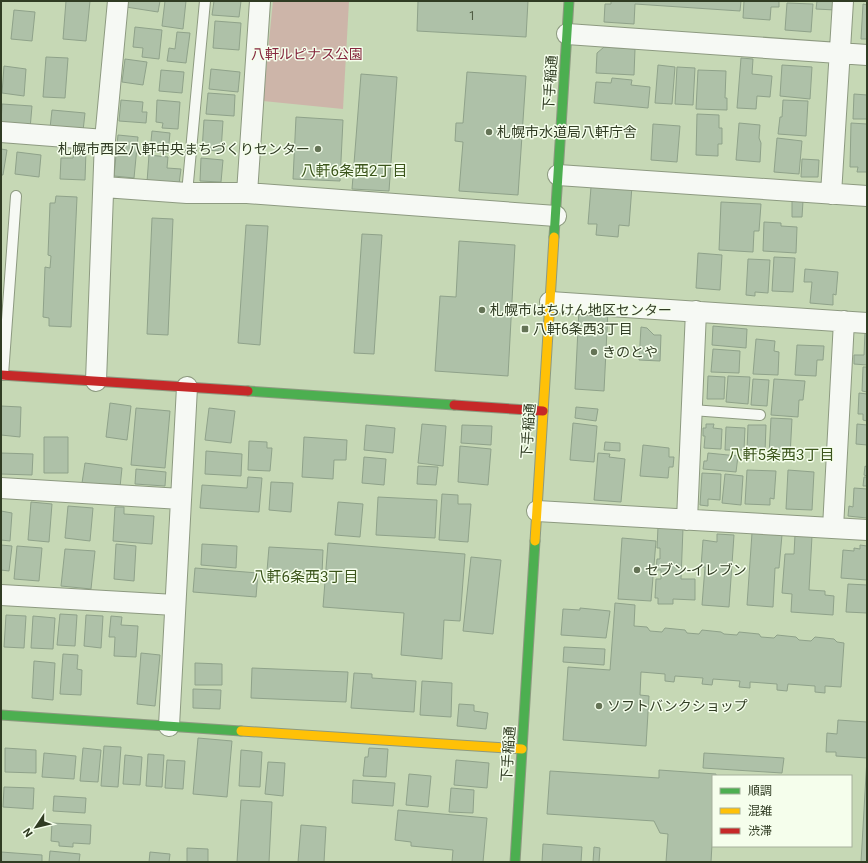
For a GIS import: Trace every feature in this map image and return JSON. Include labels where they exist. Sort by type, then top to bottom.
[{"type":"street","points":[[96,381],[105,140],[118,1]]},
{"type":"street","points":[[247,193],[260,1]]},
{"type":"street","name":"下手稲通","points":[[515,862],[569,1]]},
{"type":"street","points":[[831,194],[843,1]]},
{"type":"street","points":[[567,34],[867,55]]},
{"type":"street","points":[[1,132],[105,140]]},
{"type":"street","points":[[558,175],[867,196]]},
{"type":"street","points":[[104,187],[187,193],[247,193],[556,216]]},
{"type":"street","points":[[550,302],[867,323]]},
{"type":"street","points":[[687,520],[696,311]]},
{"type":"street","points":[[833,528],[844,321]]},
{"type":"street","points":[[2,375],[543,411]]},
{"type":"street","points":[[169,726],[187,387]]},
{"type":"street","points":[[1,488],[181,499]]},
{"type":"street","points":[[537,511],[867,530]]},
{"type":"street","points":[[1,595],[175,605]]},
{"type":"street","points":[[1,715],[522,748]]},
{"type":"lane","points":[[187,193],[204,1]]},
{"type":"lane","points":[[2,375],[16,196]]},
{"type":"lane","points":[[692,410],[760,415]]},
{"type":"green space","name":"八軒ルピナス公園","points":[[273,1],[349,1],[343,109],[263,101]]},
{"type":"building","points":[[66,1],[90,1],[86,41],[63,39]]},
{"type":"building","points":[[127,1],[160,1],[158,12],[126,7]]},
{"type":"building","points":[[165,1],[186,1],[183,29],[162,26]]},
{"type":"building","points":[[214,1],[241,1],[239,17],[212,15]]},
{"type":"building","points":[[418,1],[528,1],[526,37],[417,31]]},
{"type":"building","points":[[611,1],[741,1],[740,11],[635,4],[634,24],[604,22],[605,4],[611,4]]},
{"type":"building","points":[[744,1],[779,1],[779,7],[771,7],[770,20],[743,18]]},
{"type":"building","points":[[817,1],[835,1],[835,10],[816,9]]},
{"type":"building","points":[[787,3],[813,4],[811,32],[785,30]]},
{"type":"building","points":[[863,4],[867,5],[867,39],[861,39]]},
{"type":"building","points":[[14,10],[35,12],[32,41],[11,39]]},
{"type":"building","points":[[215,21],[241,23],[239,50],[213,48]]},
{"type":"building","points":[[135,27],[162,30],[159,59],[142,57],[143,48],[133,47]]},
{"type":"building","points":[[177,32],[190,33],[186,63],[167,61],[169,48],[175,49]]},
{"type":"building","points":[[604,47],[635,49],[634,75],[596,73],[597,53]]},
{"type":"building","points":[[46,57],[68,58],[65,98],[43,97]]},
{"type":"building","points":[[741,58],[753,59],[752,74],[772,76],[770,97],[757,96],[756,109],[737,108]]},
{"type":"building","points":[[125,59],[147,62],[143,85],[122,82]]},
{"type":"building","points":[[658,65],[675,67],[672,104],[655,103]]},
{"type":"building","points":[[782,65],[812,67],[810,99],[780,96]]},
{"type":"building","points":[[4,66],[26,69],[24,96],[2,93]]},
{"type":"building","points":[[677,67],[695,68],[693,105],[675,104]]},
{"type":"building","points":[[211,69],[240,72],[238,92],[209,89]]},
{"type":"building","points":[[161,70],[184,72],[182,93],[159,91]]},
{"type":"building","points":[[698,70],[726,71],[725,98],[727,98],[727,110],[696,109]]},
{"type":"building","name":"札幌市水道局八軒庁舎","points":[[467,72],[526,76],[518,195],[459,191],[463,142],[455,141],[456,123],[463,123]]},
{"type":"building","points":[[361,74],[397,77],[389,191],[352,189]]},
{"type":"building","points":[[612,78],[632,80],[631,85],[650,87],[648,108],[594,103],[596,82],[611,83]]},
{"type":"building","points":[[208,93],[235,95],[234,116],[206,114]]},
{"type":"building","points":[[854,94],[867,95],[867,119],[853,119]]},
{"type":"building","points":[[121,100],[143,102],[142,112],[147,112],[146,123],[119,121]]},
{"type":"building","points":[[157,100],[180,102],[178,129],[162,128],[163,123],[156,122]]},
{"type":"building","points":[[783,100],[808,101],[806,136],[778,134],[780,117],[782,117]]},
{"type":"building","points":[[2,104],[32,106],[30,129],[1,124]]},
{"type":"building","points":[[52,110],[85,113],[83,131],[50,128]]},
{"type":"building","points":[[697,114],[719,115],[719,128],[722,128],[722,144],[718,144],[718,156],[696,155]]},
{"type":"building","points":[[296,117],[343,120],[340,181],[293,179]]},
{"type":"building","points":[[204,120],[223,121],[221,151],[202,150]]},
{"type":"building","points":[[739,123],[760,125],[760,162],[736,160]]},
{"type":"building","points":[[851,123],[867,124],[867,172],[857,172],[858,167],[850,167]]},
{"type":"building","points":[[653,124],[680,126],[677,162],[651,160]]},
{"type":"building","points":[[152,131],[170,133],[168,153],[150,151]]},
{"type":"building","points":[[118,135],[138,137],[134,178],[114,176]]},
{"type":"building","points":[[777,138],[802,141],[799,174],[774,172]]},
{"type":"building","points":[[1,149],[7,150],[3,175],[1,175]]},
{"type":"building","points":[[74,150],[86,151],[85,180],[60,179],[61,158],[73,158]]},
{"type":"building","points":[[17,152],[41,155],[39,177],[15,174]]},
{"type":"building","points":[[149,155],[168,157],[167,168],[181,169],[179,184],[147,182]]},
{"type":"building","points":[[201,158],[223,160],[221,182],[200,181]]},
{"type":"building","points":[[802,159],[819,160],[818,177],[801,177]]},
{"type":"building","points":[[632,186],[629,226],[619,225],[618,237],[596,235],[597,224],[588,224],[591,187]]},
{"type":"building","points":[[56,196],[77,197],[71,327],[49,326],[49,318],[43,317],[45,267],[50,268],[51,256],[48,255],[50,203],[55,203]]},
{"type":"building","points":[[792,201],[803,201],[802,217],[792,217]]},
{"type":"building","points":[[721,202],[761,204],[759,231],[754,231],[753,252],[719,250]]},
{"type":"building","points":[[152,218],[173,219],[168,335],[147,334]]},
{"type":"building","points":[[764,222],[781,223],[781,226],[797,227],[796,253],[763,251]]},
{"type":"building","points":[[246,225],[268,226],[260,345],[238,343]]},
{"type":"building","points":[[362,234],[382,235],[374,354],[354,353]]},
{"type":"building","points":[[459,241],[515,245],[508,376],[435,371],[440,296],[456,297]]},
{"type":"building","points":[[698,253],[722,255],[720,290],[696,288]]},
{"type":"building","points":[[774,257],[795,258],[793,292],[772,291]]},
{"type":"building","points":[[748,259],[770,260],[768,293],[755,292],[755,296],[746,295]]},
{"type":"building","points":[[805,269],[838,272],[836,295],[833,294],[833,305],[810,303],[812,282],[804,282]]},
{"type":"building","points":[[579,309],[608,310],[604,391],[575,389]]},
{"type":"building","points":[[713,326],[747,329],[746,348],[712,345]]},
{"type":"building","points":[[641,327],[647,328],[654,335],[661,335],[660,361],[639,360]]},
{"type":"building","points":[[865,332],[867,332],[867,365],[854,364],[854,355],[864,355]]},
{"type":"building","points":[[756,339],[775,341],[774,351],[779,352],[778,375],[753,374]]},
{"type":"building","points":[[797,345],[824,346],[823,360],[817,360],[816,376],[795,375]]},
{"type":"building","points":[[713,349],[740,351],[739,373],[711,372]]},
{"type":"building","points":[[863,367],[867,367],[867,392],[862,391]]},
{"type":"building","points":[[708,376],[725,377],[724,399],[707,399]]},
{"type":"building","points":[[728,376],[750,377],[748,404],[726,402]]},
{"type":"building","points":[[753,379],[769,380],[767,406],[751,405]]},
{"type":"building","points":[[774,379],[805,381],[803,400],[799,400],[798,417],[771,415]]},
{"type":"building","points":[[859,393],[867,394],[867,421],[863,420],[863,414],[858,414]]},
{"type":"building","points":[[110,403],[131,406],[127,440],[106,437]]},
{"type":"building","points":[[1,406],[21,407],[20,437],[1,435]]},
{"type":"building","points":[[576,407],[598,409],[596,421],[575,418]]},
{"type":"building","points":[[136,408],[170,411],[165,468],[131,465]]},
{"type":"building","points":[[209,408],[235,411],[231,443],[205,440]]},
{"type":"building","points":[[771,418],[792,419],[790,456],[769,455]]},
{"type":"building","points":[[573,423],[597,426],[594,462],[570,460]]},
{"type":"building","points":[[422,424],[446,426],[443,466],[418,463]]},
{"type":"building","points":[[706,424],[714,424],[713,428],[722,429],[721,449],[704,448],[705,436],[703,436],[703,428],[706,428]]},
{"type":"building","points":[[857,424],[867,425],[867,445],[856,444]]},
{"type":"building","points":[[366,425],[395,428],[393,453],[364,450]]},
{"type":"building","points":[[462,425],[492,426],[491,445],[461,443]]},
{"type":"building","points":[[748,425],[766,425],[765,452],[747,451]]},
{"type":"building","points":[[726,427],[745,428],[744,450],[725,450]]},
{"type":"building","points":[[44,437],[68,437],[68,473],[44,473]]},
{"type":"building","points":[[304,437],[347,440],[346,460],[334,460],[333,479],[302,477]]},
{"type":"building","points":[[249,441],[267,442],[267,448],[272,448],[270,471],[248,470]]},
{"type":"building","points":[[605,442],[620,443],[620,451],[604,450]]},
{"type":"building","points":[[643,445],[669,448],[669,457],[674,457],[673,467],[669,467],[668,478],[640,476]]},
{"type":"building","points":[[460,446],[491,449],[488,485],[458,482]]},
{"type":"building","points":[[206,451],[242,454],[241,476],[205,474]]},
{"type":"building","points":[[1,453],[33,454],[32,475],[1,474]]},
{"type":"building","points":[[598,453],[610,454],[609,457],[625,459],[621,502],[594,500]]},
{"type":"building","points":[[708,453],[738,456],[736,472],[703,469],[704,461],[707,461]]},
{"type":"building","points":[[364,457],[386,459],[384,485],[362,483]]},
{"type":"building","points":[[85,463],[122,468],[120,487],[82,483]]},
{"type":"building","points":[[418,466],[438,467],[436,485],[417,484]]},
{"type":"building","points":[[865,466],[867,467],[867,476],[864,475]]},
{"type":"building","points":[[136,469],[166,472],[165,486],[135,484]]},
{"type":"building","points":[[747,470],[776,471],[774,499],[770,498],[770,505],[745,504]]},
{"type":"building","points":[[788,470],[814,472],[812,510],[786,509]]},
{"type":"building","points":[[702,473],[721,474],[720,500],[708,499],[708,506],[700,505]]},
{"type":"building","points":[[725,474],[743,476],[741,505],[722,503]]},
{"type":"building","points":[[248,477],[262,478],[259,512],[200,508],[202,485],[247,488]]},
{"type":"building","points":[[864,477],[867,477],[867,486],[863,486]]},
{"type":"building","points":[[271,482],[293,483],[291,512],[269,510]]},
{"type":"building","points":[[854,488],[867,489],[867,518],[848,516],[849,506],[853,507]]},
{"type":"building","points":[[442,494],[458,495],[458,504],[471,504],[468,542],[439,540]]},
{"type":"building","points":[[378,497],[437,500],[435,538],[376,535]]},
{"type":"building","points":[[31,502],[52,504],[49,542],[28,540]]},
{"type":"building","points":[[338,502],[363,504],[360,537],[335,535]]},
{"type":"building","points":[[68,506],[93,508],[90,541],[65,538]]},
{"type":"building","points":[[115,507],[124,507],[124,514],[154,516],[152,544],[113,541]]},
{"type":"building","points":[[1,511],[12,513],[10,541],[1,540]]},
{"type":"building","points":[[658,527],[683,528],[681,579],[695,579],[695,600],[673,599],[673,604],[658,604],[658,598],[655,598],[656,579],[661,579],[661,570],[656,570],[657,559],[660,559],[660,548],[657,548]]},
{"type":"building","points":[[752,533],[782,535],[779,568],[775,568],[773,607],[747,605]]},
{"type":"building","points":[[717,534],[734,535],[729,607],[702,605],[705,567],[701,567],[703,540],[717,542]]},
{"type":"building","points":[[795,535],[812,536],[809,590],[825,591],[825,595],[834,596],[833,615],[791,612],[792,594],[782,593],[785,554],[794,554]]},
{"type":"building","points":[[622,538],[656,541],[651,601],[618,599]]},
{"type":"building","points":[[328,543],[465,554],[460,621],[444,620],[442,659],[401,655],[404,613],[323,607]]},
{"type":"building","points":[[116,544],[136,546],[134,581],[114,579]]},
{"type":"building","points":[[202,544],[237,546],[236,568],[201,565]]},
{"type":"building","points":[[1,545],[12,546],[9,571],[1,570]]},
{"type":"building","points":[[860,545],[867,546],[867,580],[841,578],[843,550],[854,551],[854,548],[860,549]]},
{"type":"building","points":[[17,546],[42,548],[39,581],[14,579]]},
{"type":"building","points":[[269,547],[323,550],[322,574],[267,571]]},
{"type":"building","points":[[65,549],[95,551],[91,589],[61,586]]},
{"type":"building","points":[[471,557],[501,560],[493,634],[463,631]]},
{"type":"building","points":[[195,568],[258,573],[256,597],[193,592]]},
{"type":"building","points":[[848,584],[867,585],[867,613],[846,612]]},
{"type":"building","points":[[615,603],[635,605],[634,626],[647,627],[650,631],[662,632],[665,628],[685,630],[687,633],[699,634],[702,630],[737,635],[739,632],[759,634],[761,637],[774,638],[777,635],[796,637],[799,640],[811,641],[815,637],[834,639],[837,642],[844,643],[841,687],[825,686],[825,693],[815,692],[815,686],[788,684],[787,691],[777,690],[777,684],[750,682],[750,688],[739,687],[740,681],[713,679],[712,685],[702,684],[703,678],[675,676],[674,682],[665,681],[665,674],[641,672],[640,695],[649,696],[646,746],[563,740],[568,667],[610,670]]},
{"type":"building","points":[[580,608],[610,611],[606,638],[561,635],[563,609],[580,610]]},
{"type":"building","points":[[60,614],[77,615],[75,646],[57,645]]},
{"type":"building","points":[[6,615],[26,616],[24,648],[4,647]]},
{"type":"building","points":[[86,615],[103,616],[101,648],[84,646]]},
{"type":"building","points":[[33,616],[55,618],[53,649],[31,648]]},
{"type":"building","points":[[111,616],[122,617],[121,625],[138,626],[136,657],[114,656],[115,637],[109,637]]},
{"type":"building","points":[[564,647],[605,649],[604,665],[563,662]]},
{"type":"building","points":[[141,653],[160,655],[155,706],[137,704]]},
{"type":"building","points":[[63,654],[78,655],[77,669],[82,670],[81,695],[60,694]]},
{"type":"building","points":[[34,661],[55,663],[53,700],[32,698]]},
{"type":"building","points":[[195,663],[222,664],[222,685],[195,685]]},
{"type":"building","points":[[252,668],[348,672],[346,702],[251,698]]},
{"type":"building","points":[[354,673],[372,674],[372,678],[416,681],[414,712],[351,708]]},
{"type":"building","points":[[422,681],[452,683],[451,717],[420,715]]},
{"type":"building","points":[[193,689],[221,690],[220,709],[193,708]]},
{"type":"building","points":[[459,704],[474,705],[474,711],[488,713],[486,729],[457,726]]},
{"type":"building","points":[[838,720],[867,722],[867,758],[836,756],[836,752],[826,752],[827,733],[837,734]]},
{"type":"building","points":[[198,738],[232,741],[227,797],[193,794]]},
{"type":"building","points":[[104,746],[121,747],[118,787],[101,786]]},
{"type":"building","points":[[5,748],[36,750],[36,773],[5,772]]},
{"type":"building","points":[[83,748],[101,750],[98,782],[80,781]]},
{"type":"building","points":[[369,748],[388,749],[386,777],[363,776],[365,757],[368,757]]},
{"type":"building","points":[[241,750],[262,752],[260,787],[239,786]]},
{"type":"building","points":[[44,753],[76,756],[74,779],[42,777]]},
{"type":"building","points":[[704,753],[784,758],[782,773],[703,768]]},
{"type":"building","points":[[148,754],[164,755],[162,787],[146,786]]},
{"type":"building","points":[[125,755],[142,757],[140,785],[123,784]]},
{"type":"building","points":[[867,758],[867,862],[861,862]]},
{"type":"building","points":[[167,760],[185,761],[183,789],[165,788]]},
{"type":"building","points":[[456,760],[489,763],[487,788],[454,785]]},
{"type":"building","points":[[268,762],[285,763],[283,796],[265,794]]},
{"type":"building","points":[[659,770],[716,774],[712,775],[711,862],[666,862],[668,834],[660,833],[654,821],[547,814],[550,771],[659,778]]},
{"type":"building","points":[[409,774],[431,776],[428,807],[406,805]]},
{"type":"building","points":[[353,780],[395,783],[393,806],[352,803]]},
{"type":"building","points":[[4,787],[34,788],[33,809],[3,807]]},
{"type":"building","points":[[451,788],[474,790],[473,813],[449,812]]},
{"type":"building","points":[[54,796],[86,798],[85,813],[53,811]]},
{"type":"building","points":[[241,800],[272,802],[269,862],[237,862]]},
{"type":"building","points":[[398,810],[487,818],[483,862],[452,862],[453,850],[411,846],[411,842],[395,840]]},
{"type":"building","points":[[52,823],[91,825],[90,844],[73,843],[73,847],[59,846],[59,842],[51,841]]},
{"type":"building","points":[[301,825],[326,827],[324,862],[298,862]]},
{"type":"building","points":[[543,844],[582,847],[581,862],[542,862]]},
{"type":"building","points":[[594,847],[600,848],[599,862],[593,862]]},
{"type":"building","points":[[187,848],[208,849],[208,862],[187,862]]},
{"type":"building","points":[[50,851],[80,854],[79,862],[49,862]]},
{"type":"building","points":[[1,852],[42,855],[42,862],[1,862]]},
{"type":"building","points":[[150,852],[170,854],[169,862],[149,862]]},
{"type":"traffic: fast","points":[[554,237],[569,1]]},
{"type":"traffic: fast","points":[[248,391],[454,405]]},
{"type":"traffic: fast","points":[[515,862],[535,541]]},
{"type":"traffic: fast","points":[[1,715],[241,731]]},
{"type":"traffic: slow","points":[[535,541],[554,237]]},
{"type":"traffic: slow","points":[[241,731],[522,749]]},
{"type":"traffic: jam","points":[[1,375],[248,391]]},
{"type":"traffic: jam","points":[[454,405],[543,411]]},
{"type":"place","name":"札幌市水道局八軒庁舎","points":[[489,132]]},
{"type":"place","name":"札幌市西区八軒中央まちづくりセンター","points":[[318,149]]},
{"type":"place","name":"札幌市はちけん地区センター","points":[[482,310]]},
{"type":"place","name":"八軒6条西3丁目","points":[[525,329]]},
{"type":"place","name":"きのとや","points":[[594,352]]},
{"type":"place","name":"セブン-イレブン","points":[[637,570]]},
{"type":"place","name":"ソフトバンクショップ","points":[[599,706]]},
{"type":"district","name":"八軒6条西2丁目","points":[[354,171]]},
{"type":"district","name":"八軒5条西3丁目","points":[[781,455]]},
{"type":"district","name":"八軒6条西3丁目","points":[[305,577]]}]
